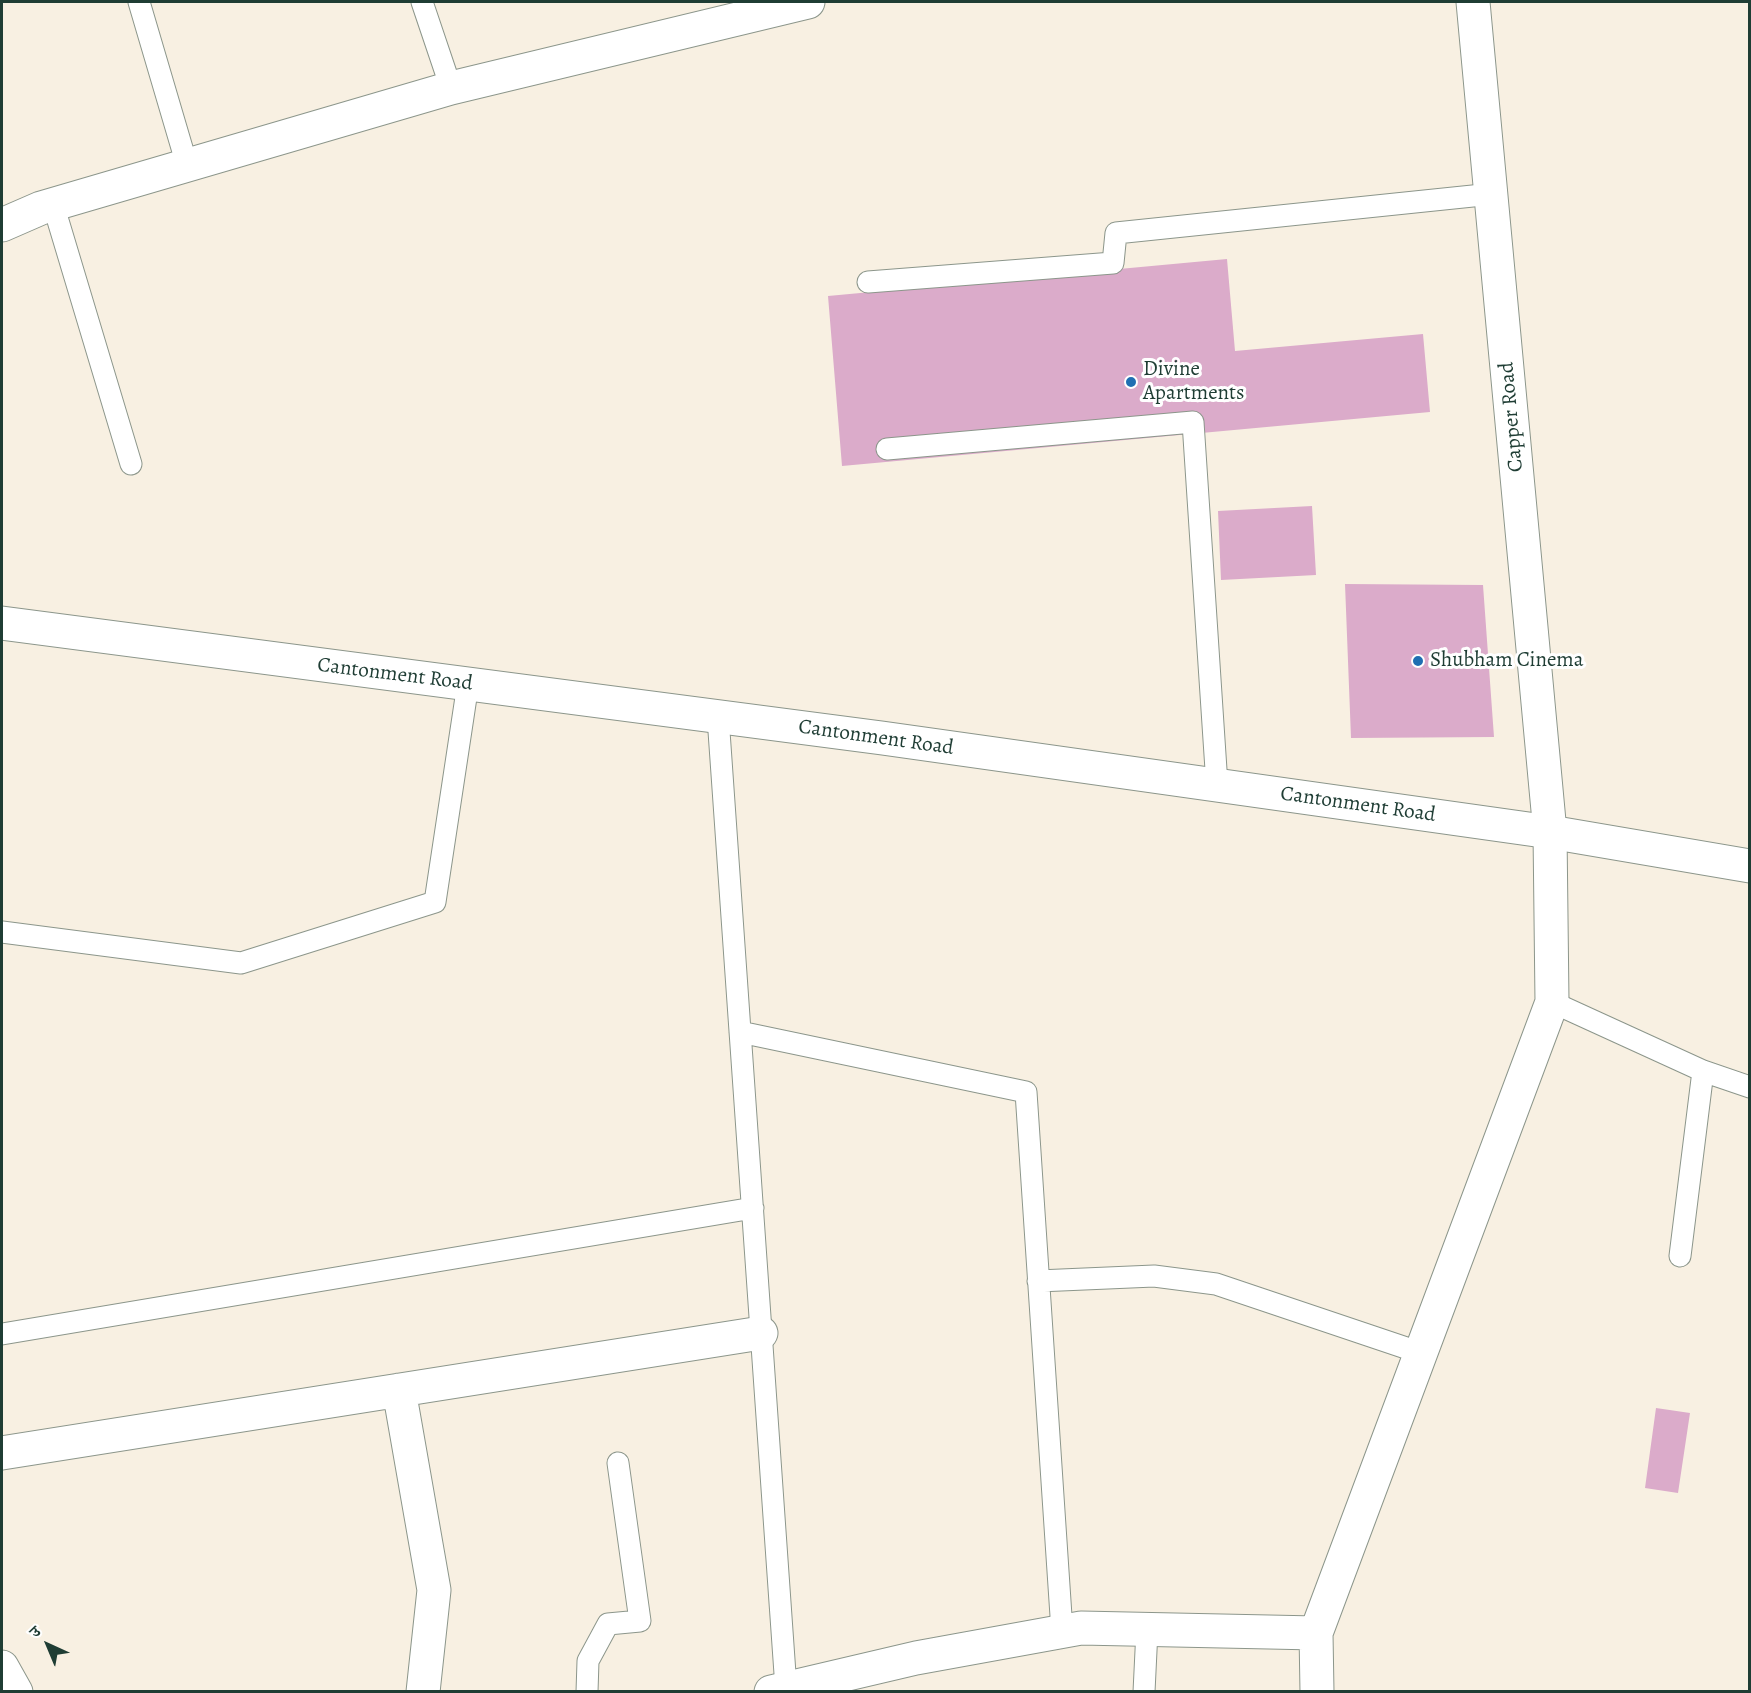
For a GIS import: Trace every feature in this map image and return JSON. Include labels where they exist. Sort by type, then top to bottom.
[{"type":"street","points":[[2,225],[53,204],[451,87],[808,2]]},
{"type":"street","name":"Capper Road","points":[[1473,2],[1550,832],[1552,1002]]},
{"type":"street","name":"Cantonment Road","points":[[2,623],[882,738],[1550,832],[1749,866]]},
{"type":"street","points":[[1317,1692],[1316,1633],[1552,1002]]},
{"type":"street","points":[[2,1453],[761,1333]]},
{"type":"street","points":[[399,1390],[434,1590],[423,1692]]},
{"type":"street","points":[[779,1690],[916,1658],[1062,1631],[1081,1629],[1316,1633]]},
{"type":"street","points":[[2,1667],[16,1692]]},
{"type":"lane","points":[[139,2],[187,165]]},
{"type":"lane","points":[[422,2],[451,87]]},
{"type":"lane","points":[[868,282],[1113,263],[1116,233],[1492,194]]},
{"type":"lane","points":[[53,204],[131,464]]},
{"type":"lane","points":[[887,448],[1193,422],[1217,785]]},
{"type":"lane","points":[[2,932],[241,963],[435,902],[468,684]]},
{"type":"lane","points":[[718,717],[761,1333],[779,1690]]},
{"type":"lane","points":[[1552,1002],[1703,1071],[1749,1087]]},
{"type":"lane","points":[[740,1032],[1026,1092],[1062,1631]]},
{"type":"lane","points":[[1680,1256],[1703,1071]]},
{"type":"lane","points":[[2,1334],[753,1208]]},
{"type":"lane","points":[[1038,1281],[1154,1276],[1216,1284],[1421,1353]]},
{"type":"lane","points":[[587,1692],[588,1661],[608,1624],[640,1621],[618,1463]]},
{"type":"lane","points":[[1144,1692],[1147,1630]]},
{"type":"building","name":"Divine Apartments","points":[[1227,259],[1235,351],[1423,334],[1430,412],[842,466],[828,296]]},
{"type":"building","points":[[1312,506],[1316,575],[1221,580],[1218,511]]},
{"type":"building","name":"Shubham Cinema","points":[[1345,584],[1483,585],[1494,737],[1351,738]]},
{"type":"building","points":[[1656,1408],[1690,1413],[1678,1493],[1645,1488]]},
{"type":"place","name":"Divine Apartments","points":[[1131,382]]},
{"type":"place","name":"Shubham Cinema","points":[[1418,661]]}]
